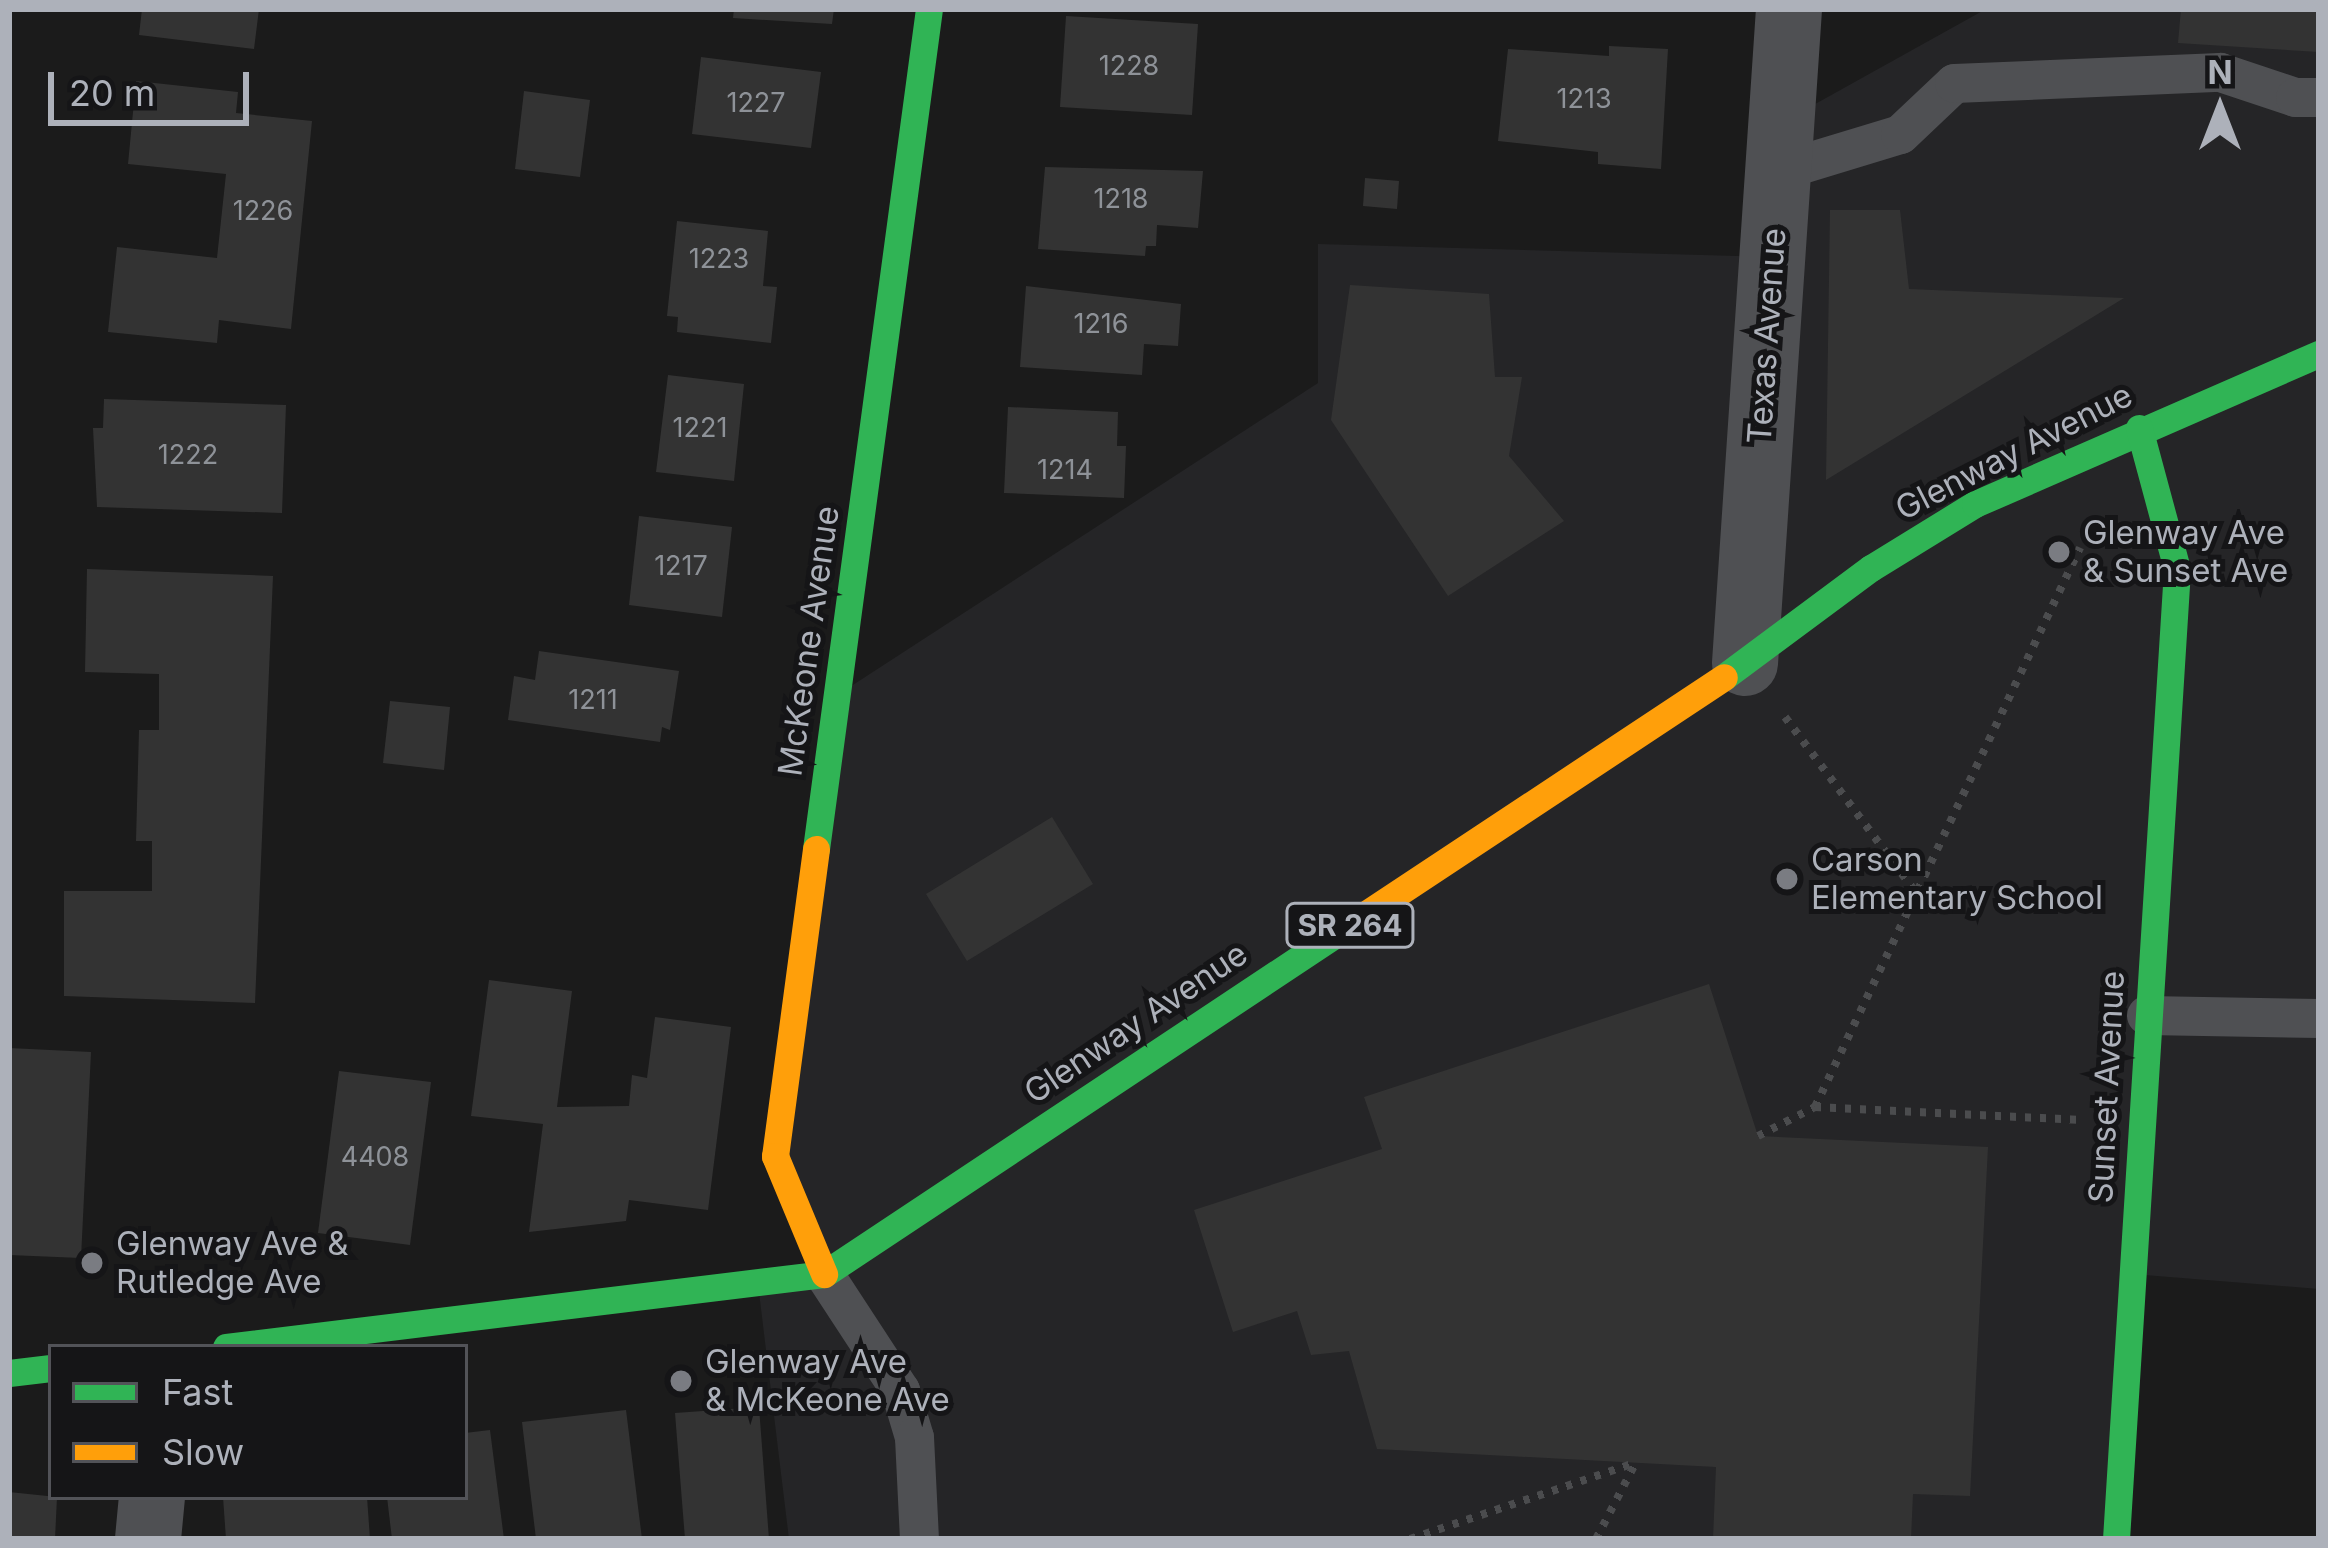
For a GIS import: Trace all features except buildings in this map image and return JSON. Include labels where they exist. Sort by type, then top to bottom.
[{"type":"main road","name":"McKeone Avenue","points":[[824,1274],[776,1156],[929,9]]},
{"type":"main road","name":"Glenway Avenue","points":[[251,1344],[824,1274],[1745,663],[1871,568],[1975,505],[2139,428],[2319,354]]},
{"type":"main road","name":"Sunset Avenue","points":[[2116,1539],[2177,569],[2139,428]]},
{"type":"main road","points":[[9,1373],[48,1368]]},
{"type":"street","name":"Texas Avenue","points":[[1745,663],[1789,9]]},
{"type":"street","points":[[148,1539],[152,1500]]},
{"type":"lane","points":[[1778,171],[1900,134],[1954,83],[2220,72],[2295,98],[2319,97]]},
{"type":"lane","points":[[2146,1015],[2319,1018]]},
{"type":"lane","points":[[824,1274],[901,1390],[914,1437],[920,1539]]},
{"type":"path","points":[[1815,1107],[2080,548]]},
{"type":"path","points":[[1745,663],[1917,894]]},
{"type":"path","points":[[1758,1136],[1815,1107],[2141,1124]]},
{"type":"path","points":[[1410,1539],[1635,1463],[1596,1539]]},
{"type":"shaded area","points":[[1986,9],[2319,9],[2319,1289],[2132,1274],[2116,1539],[789,1539],[758,1284],[823,1274],[775,1156],[839,694],[1318,383],[1318,244],[1772,257],[1781,123]]},
{"type":"traffic: fast","points":[[816,849],[929,9]]},
{"type":"traffic: fast","points":[[1724,677],[1871,568],[1975,504],[2319,354]]},
{"type":"traffic: fast","points":[[2116,1539],[2177,569],[2139,428]]},
{"type":"traffic: fast","points":[[251,1344],[824,1274],[1351,924]]},
{"type":"traffic: fast","points":[[9,1373],[48,1368]]},
{"type":"traffic: slow","points":[[1351,924],[1724,677]]},
{"type":"traffic: slow","points":[[816,849],[775,1156],[824,1274]]},
{"type":"place","name":"Glenway Ave & Sunset Ave","points":[[2059,552]]},
{"type":"place","name":"Carson Elementary School","points":[[1787,879]]},
{"type":"place","name":"Glenway Ave & Rutledge Ave","points":[[92,1263]]},
{"type":"place","name":"Glenway Ave & McKeone Ave","points":[[681,1381]]}]
